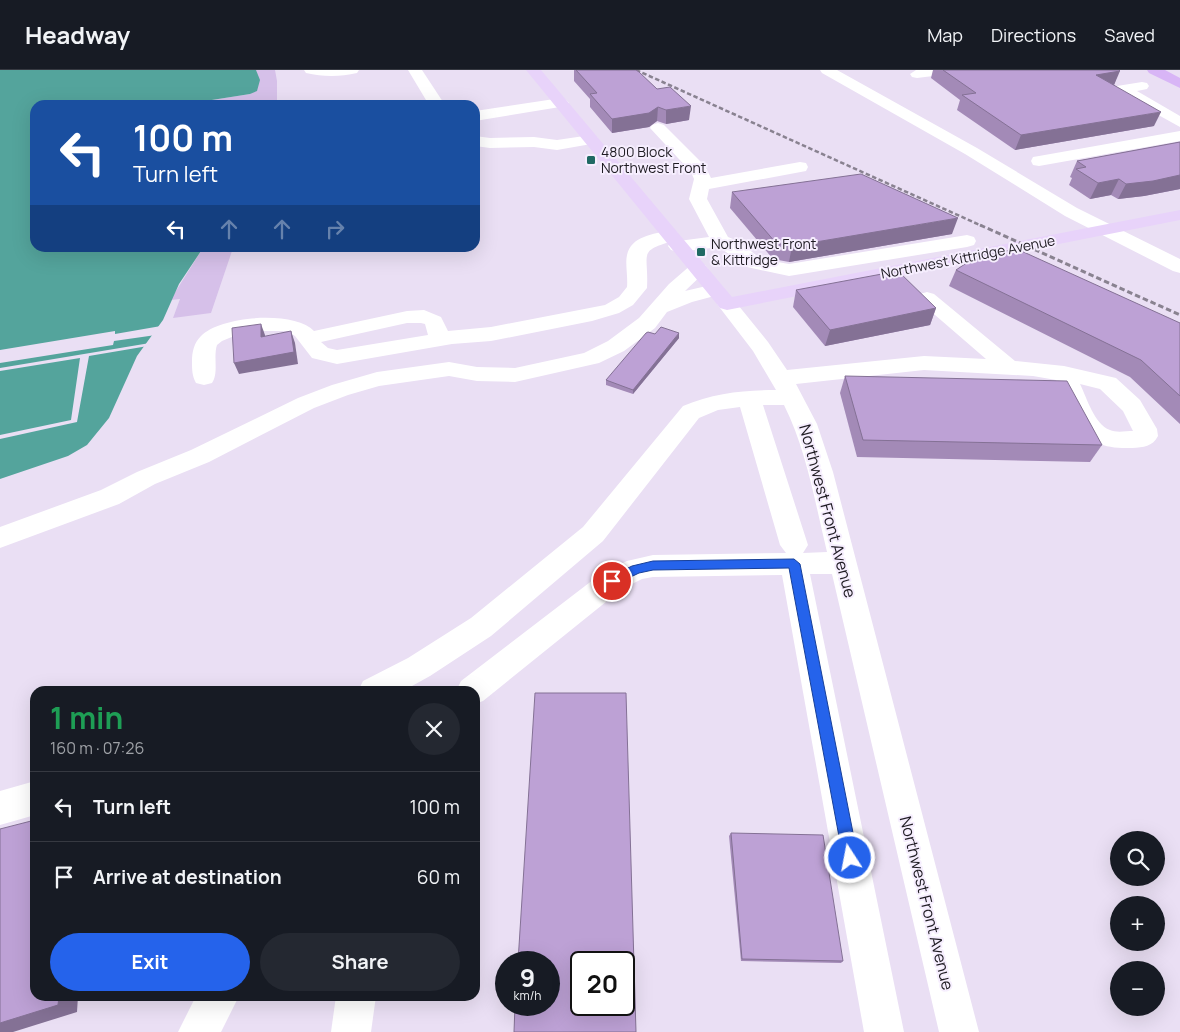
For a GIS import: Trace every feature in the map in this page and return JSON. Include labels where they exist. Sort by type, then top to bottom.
[{"type":"highway","points":[[1154,70],[1177,82]]},
{"type":"main road","name":"Northwest Front Avenue","points":[[533,70],[721,297]]},
{"type":"main road","name":"Northwest Kittridge Avenue","points":[[721,297],[852,280],[1180,216]]},
{"type":"street","points":[[311,70],[328,73],[352,70]]},
{"type":"street","points":[[414,70],[434,100]]},
{"type":"street","points":[[826,70],[971,151],[1071,212],[1180,266]]},
{"type":"street","points":[[917,74],[949,70]]},
{"type":"street","points":[[1124,74],[1180,107]]},
{"type":"street","points":[[1177,82],[1122,89],[1180,122]]},
{"type":"street","points":[[480,115],[561,103]]},
{"type":"street","points":[[658,128],[698,170],[703,179],[698,199],[721,241]]},
{"type":"street","points":[[1039,161],[1180,136]]},
{"type":"street","points":[[480,142],[534,142],[557,145],[591,140]]},
{"type":"street","points":[[702,185],[800,167]]},
{"type":"street","points":[[204,378],[205,346],[209,339],[216,334],[237,329],[283,324],[295,326],[308,338],[407,317],[424,316],[434,321],[440,339],[491,334],[612,309],[626,301],[637,288],[636,256],[639,247],[647,242],[721,241],[731,245],[754,263],[789,270],[967,241]]},
{"type":"street","points":[[0,538],[110,497],[146,478],[200,456],[306,403],[340,390],[377,379],[449,370],[477,374],[515,375],[591,358],[616,346],[647,323],[676,288],[698,269]]},
{"type":"street","points":[[657,311],[677,299],[721,297]]},
{"type":"street","name":"Northwest Front Avenue","points":[[721,297],[752,334],[787,388],[812,441],[844,563],[959,1032]]},
{"type":"street","points":[[927,298],[1010,368]]},
{"type":"street","points":[[383,686],[419,666],[480,627],[593,534],[691,412],[704,405],[749,399],[787,388],[924,363],[1064,373]]},
{"type":"street","points":[[749,399],[788,558],[884,1032]]},
{"type":"street","points":[[788,558],[814,526],[833,519]]},
{"type":"street","points":[[478,686],[624,574],[653,566],[788,558],[844,563]]},
{"type":"street","points":[[0,808],[30,799]]},
{"type":"street","points":[[198,1032],[216,1001]]},
{"type":"street","points":[[351,1032],[355,1001]]},
{"type":"shaded area","points":[[0,70],[256,70],[260,80],[257,91],[250,94],[212,100],[30,100],[30,252],[200,252],[179,284],[163,320],[137,356],[109,418],[87,445],[68,456],[0,479]]},
{"type":"shaded area","points":[[256,70],[275,70],[277,100],[212,100],[250,94],[258,83]]},
{"type":"shaded area","points":[[200,252],[232,252],[211,313],[173,318],[180,299],[171,300]]},
{"type":"pier","points":[[161,326],[156,335],[114,341],[113,345],[0,363],[0,350],[115,331],[115,334]]},
{"type":"pier","points":[[150,343],[148,346],[89,356],[77,422],[0,439],[0,435],[71,420],[80,358],[0,371],[0,368]]},
{"type":"building","points":[[576,70],[636,70],[657,89],[670,87],[691,106],[666,110],[658,107],[649,113],[612,119],[590,94],[597,93]]},
{"type":"building","points":[[943,70],[1119,70],[1096,75],[1161,112],[1021,135],[962,95],[976,93]]},
{"type":"building","points":[[1180,142],[1180,175],[1126,184],[1119,179],[1098,183],[1076,169],[1086,167],[1077,161]]},
{"type":"building","points":[[861,174],[958,218],[792,246],[776,243],[732,192]]},
{"type":"building","points":[[1017,249],[1180,323],[1180,396],[1141,360],[956,270],[977,256]]},
{"type":"building","points":[[898,271],[936,308],[830,330],[796,290]]},
{"type":"building","points":[[261,324],[261,337],[291,331],[294,352],[234,363],[232,328]]},
{"type":"building","points":[[661,327],[679,333],[633,390],[606,380],[646,333],[655,334]]},
{"type":"building","points":[[845,376],[1067,381],[1102,445],[863,440]]},
{"type":"building","points":[[535,693],[626,693],[634,951],[570,951],[570,1016],[635,1016],[635,998],[636,1032],[514,1032],[515,1016],[560,1016],[560,951],[519,951]]},
{"type":"building","points":[[30,821],[30,1001],[58,1001],[58,1005],[0,1023],[0,829]]},
{"type":"building","points":[[731,833],[823,835],[843,961],[742,959]]},
{"type":"railway","points":[[636,70],[982,226]]},
{"type":"railway","points":[[980,225],[1180,315]]},
{"type":"place","name":"4800 Block Northwest Front","points":[[591,160]]},
{"type":"place","name":"Northwest Front & Kittridge","points":[[701,252]]},
{"type":"route","points":[[612,581],[636,569],[670,564],[794,564],[850,858]]}]
